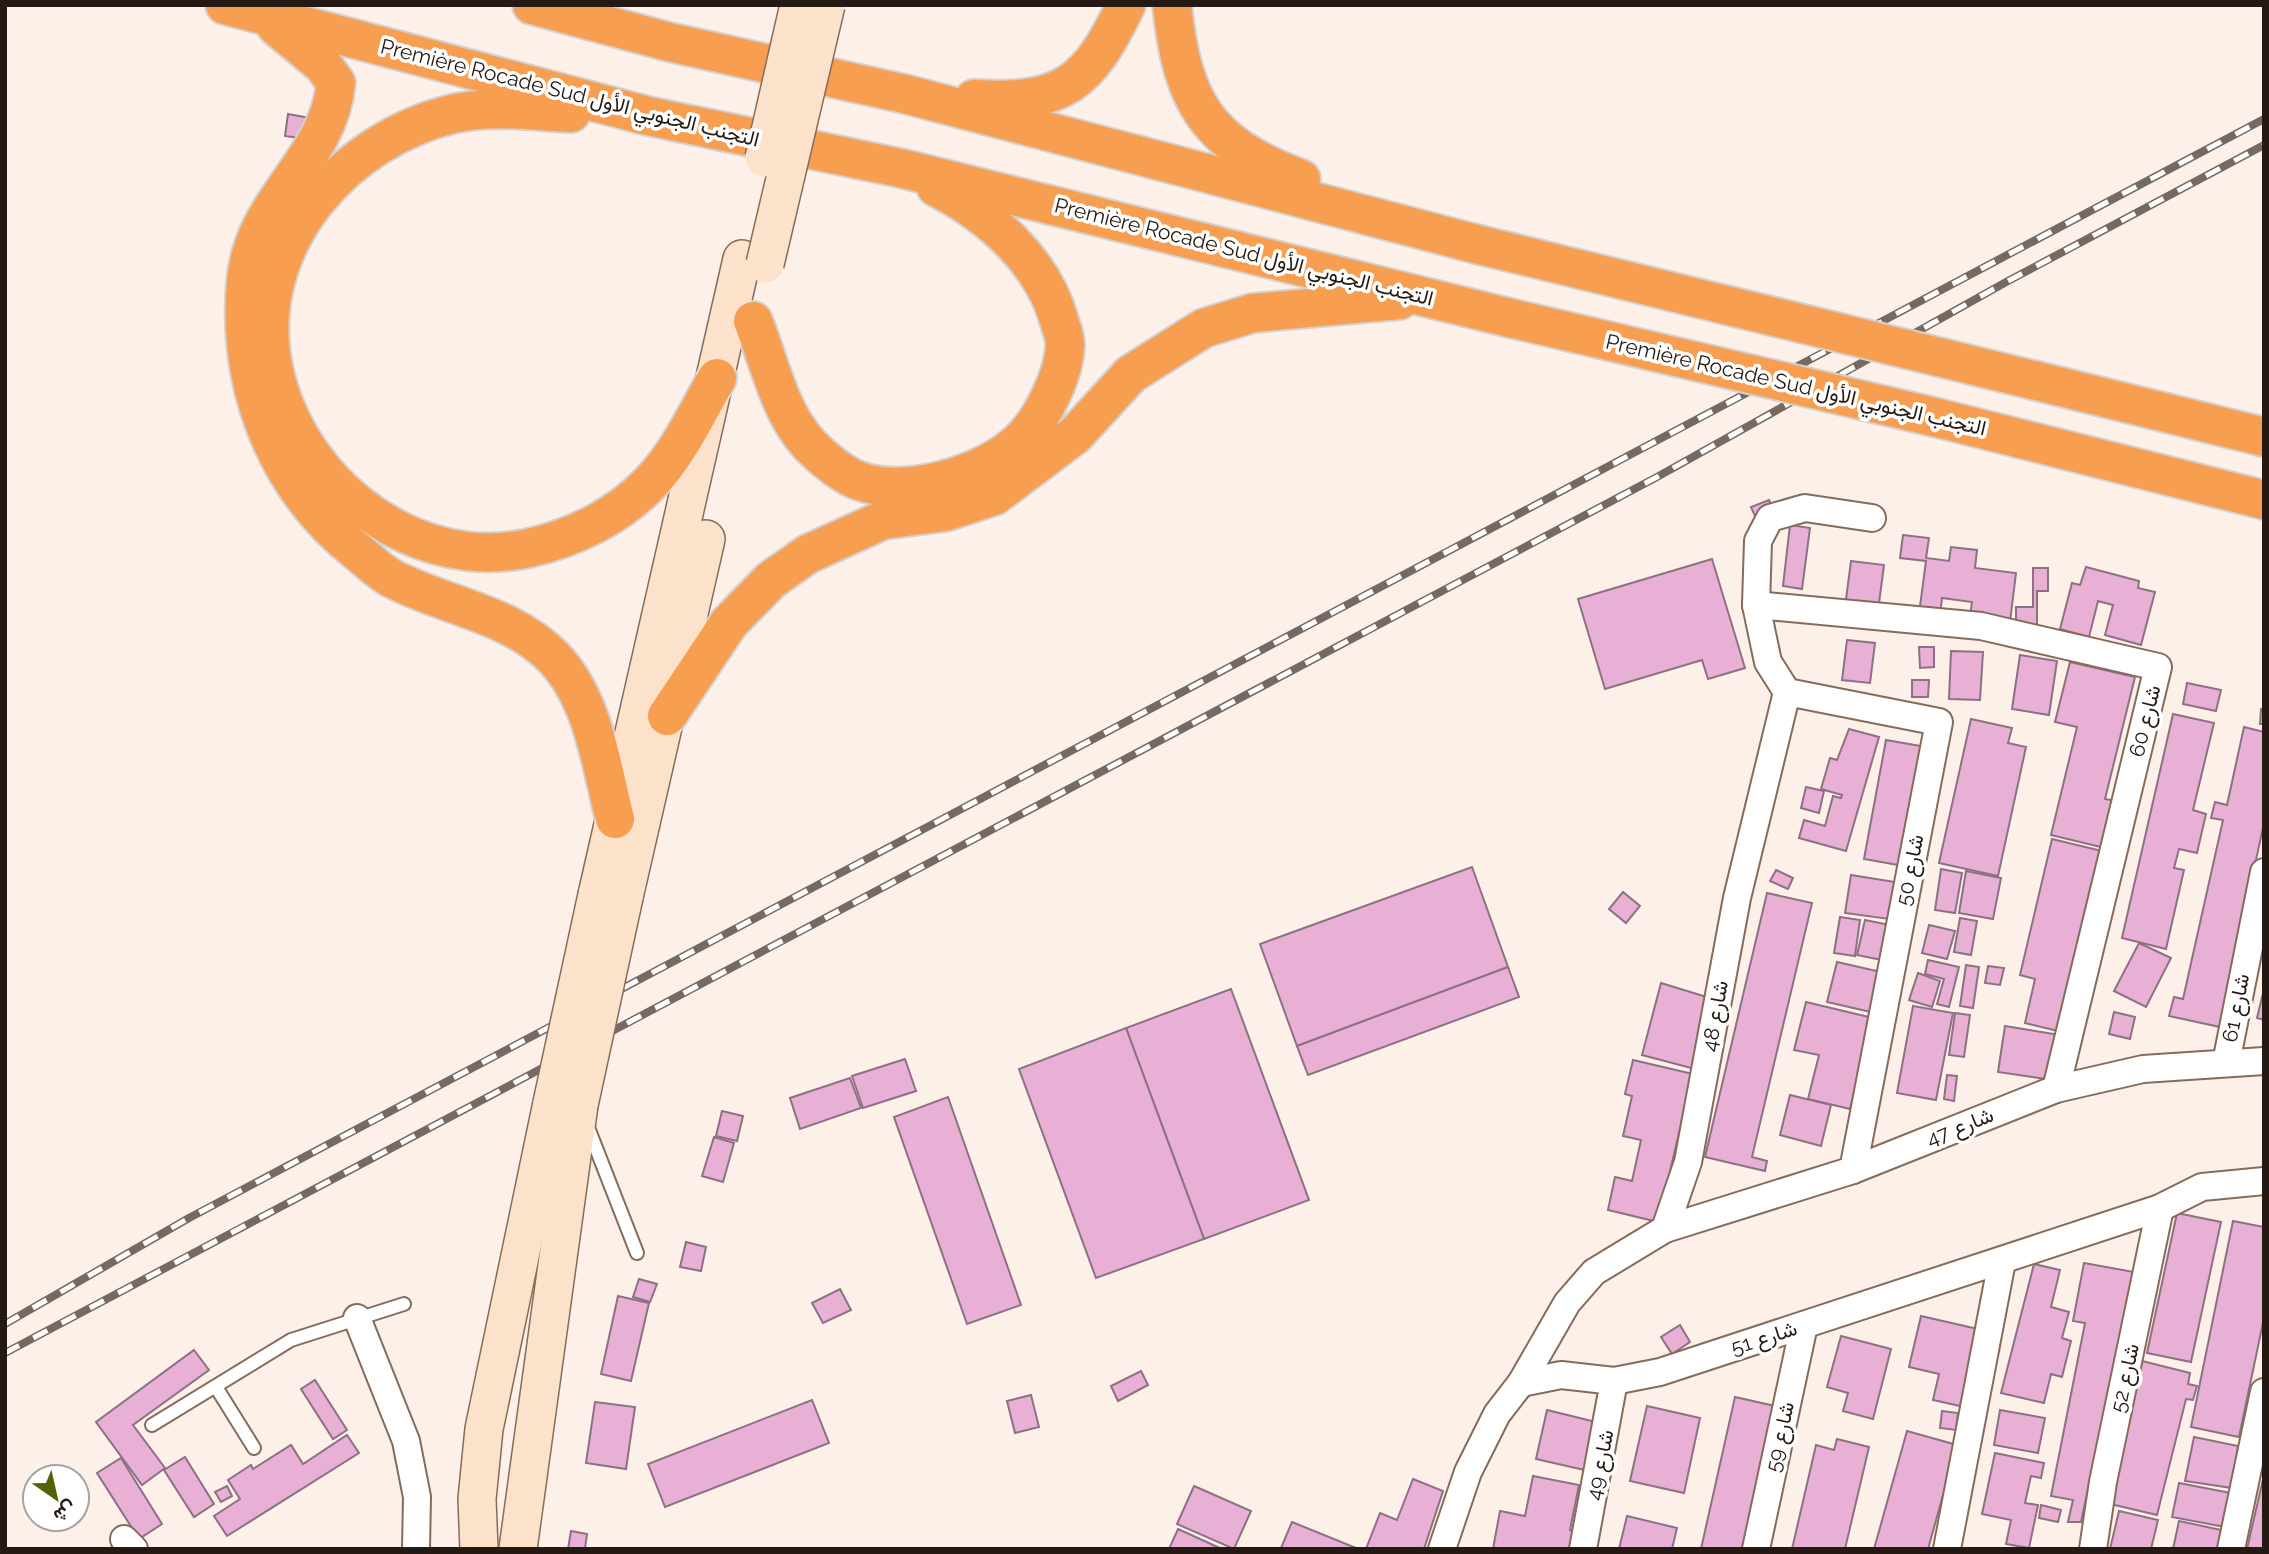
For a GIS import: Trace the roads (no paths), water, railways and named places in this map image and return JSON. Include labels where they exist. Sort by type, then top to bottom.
[{"type":"highway","name":"Première Rocade Sud التجنب الجنوبي الأول","points":[[225,5],[648,116],[900,168],[1510,318],[1938,418],[2264,500]]},
{"type":"highway","points":[[531,5],[669,41],[905,94],[1476,244],[2264,437]]},
{"type":"highway","points":[[605,5],[669,41]]},
{"type":"highway","points":[[905,94],[1009,100],[1038,97],[1057,91],[1094,63],[1126,5]]},
{"type":"highway","points":[[1172,5],[1182,73],[1195,102],[1213,127],[1237,149],[1265,166],[1476,244]]},
{"type":"highway","points":[[262,16],[304,48],[336,83],[334,106],[325,130],[275,199],[256,235],[246,280],[245,339],[252,388],[272,447],[302,497],[341,538],[391,579],[499,619],[528,636],[554,658],[573,684],[591,722],[615,819]]},
{"type":"highway","points":[[648,116],[492,109],[454,114],[415,126],[375,146],[349,164],[325,190],[285,249],[272,302],[271,353],[282,392],[301,437],[328,477],[361,508],[398,532],[436,546],[471,553],[510,552],[551,543],[587,529],[620,507],[650,483],[678,447],[717,378]]},
{"type":"highway","points":[[753,321],[789,420],[817,452],[857,480],[900,487],[935,483],[982,466],[1021,440],[1061,375],[1066,343],[1054,302],[1034,268],[1015,244],[988,221],[942,190],[900,168]]},
{"type":"highway","points":[[667,716],[729,623],[771,580],[808,554],[883,520],[945,512],[993,496],[1075,435],[1132,374],[1204,328],[1252,313],[1425,296]]},
{"type":"main road","points":[[479,1549],[477,1499],[484,1429],[566,1104],[611,896],[667,716],[753,321],[754,262],[799,5]]},
{"type":"main road","points":[[611,896],[615,819],[717,378],[754,262],[826,5]]},
{"type":"main road","points":[[518,1549],[566,1104]]},
{"type":"street","points":[[1787,692],[1768,662],[1756,605],[1758,541],[1770,518],[1805,508],[1872,518]]},
{"type":"street","name":"شارع 60","points":[[1756,605],[1981,626],[2158,667],[2056,1089]]},
{"type":"street","name":"شارع 50","points":[[1787,692],[1939,722],[1853,1170]]},
{"type":"street","name":"شارع 48","points":[[1665,1229],[1688,1162],[1737,898],[1787,692]]},
{"type":"street","name":"شارع 61","points":[[2225,1063],[2264,872]]},
{"type":"street","name":"شارع 47","points":[[1665,1229],[1853,1170],[2056,1089],[2143,1069],[2264,1061]]},
{"type":"street","name":"شارع 51","points":[[1521,1383],[1561,1375],[1615,1381],[1660,1372],[2160,1208],[2202,1187],[2264,1181]]},
{"type":"street","name":"شارع 52","points":[[2093,1549],[2103,1482],[2160,1208]]},
{"type":"street","points":[[1443,1549],[1468,1472],[1497,1414],[1521,1383],[1567,1303],[1594,1272],[1665,1229]]},
{"type":"street","points":[[1947,1549],[2002,1261]]},
{"type":"street","points":[[357,1318],[406,1441],[417,1497],[416,1549]]},
{"type":"street","name":"شارع 59","points":[[1756,1549],[1804,1325]]},
{"type":"street","name":"شارع 49","points":[[1583,1549],[1615,1381]]},
{"type":"street","points":[[2231,1549],[2264,1392]]},
{"type":"lane","points":[[566,1104],[637,1253]]},
{"type":"lane","points":[[152,1425],[292,1340],[404,1304]]},
{"type":"lane","points":[[216,1387],[254,1448]]},
{"type":"railway","points":[[5,1324],[189,1218],[2264,119]]},
{"type":"railway","points":[[5,1353],[1657,477],[2008,281],[2264,145]]}]
